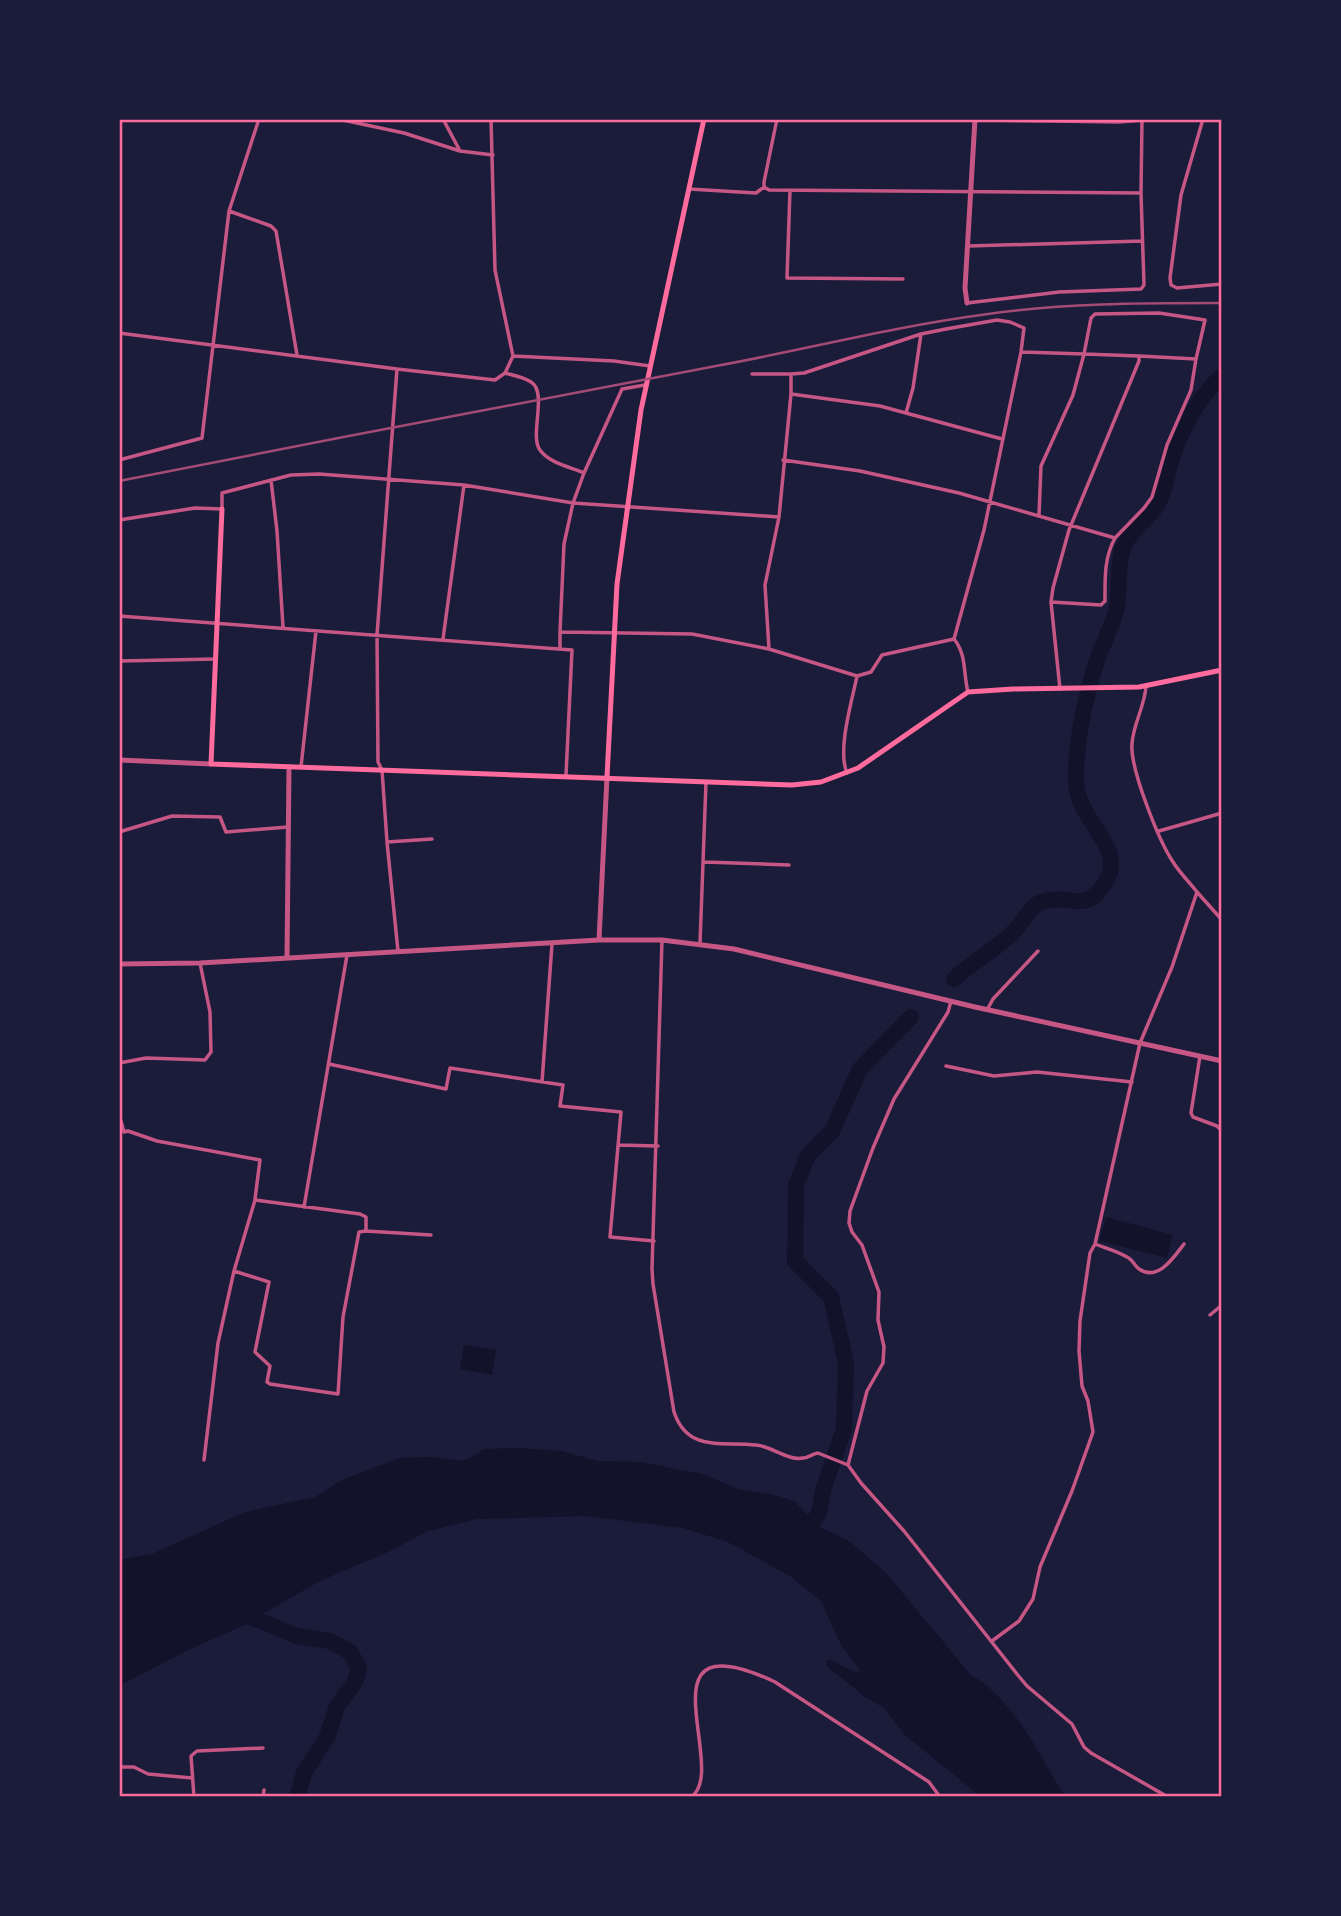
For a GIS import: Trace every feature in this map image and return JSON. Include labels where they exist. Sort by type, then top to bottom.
[{"type":"main road","points":[[607,777],[617,584],[627,507],[646,385],[704,119]]},
{"type":"main road","points":[[222,509],[211,764],[792,785],[821,782],[871,761],[968,692],[1146,686],[1222,670]]},
{"type":"street","points":[[119,460],[202,438],[229,211],[259,119]]},
{"type":"street","points":[[338,119],[404,133],[460,151],[493,155]]},
{"type":"street","points":[[443,119],[460,151]]},
{"type":"street","points":[[119,333],[495,380],[505,373],[513,355],[495,270],[491,119]]},
{"type":"street","points":[[689,189],[756,193],[764,187],[776,119]]},
{"type":"street","points":[[901,119],[1155,119]]},
{"type":"street","points":[[975,119],[965,295],[967,303],[1059,292],[1139,290],[1143,285],[1142,120]]},
{"type":"street","points":[[1203,119],[1181,195],[1170,278],[1171,285],[1177,288],[1222,284]]},
{"type":"street","points":[[764,187],[769,190],[1141,194]]},
{"type":"street","points":[[790,190],[787,278],[903,279]]},
{"type":"street","points":[[229,211],[271,226],[276,231],[297,355]]},
{"type":"street","points":[[969,246],[1142,241]]},
{"type":"street","points":[[1039,515],[1041,466],[1073,396],[1091,318],[1095,314],[1158,313],[1205,320],[1189,396],[1167,445],[1152,497],[1144,509],[1115,538],[1107,554],[1105,601],[1101,605],[1051,602]]},
{"type":"street","points":[[752,374],[804,373],[921,334],[997,320],[1024,328],[984,530],[954,639]]},
{"type":"street","points":[[906,413],[913,388],[921,334]]},
{"type":"street","points":[[1021,352],[1196,359]]},
{"type":"street","points":[[513,355],[614,361],[650,366]]},
{"type":"street","points":[[1060,689],[1051,602],[1053,588],[1071,524],[1139,356]]},
{"type":"street","points":[[397,369],[377,635],[378,762],[382,770],[398,951]]},
{"type":"street","points":[[505,373],[531,381],[536,386],[536,443],[539,449],[547,457],[584,472]]},
{"type":"street","points":[[769,649],[765,585],[779,517],[791,374]]},
{"type":"street","points":[[560,647],[564,544],[573,503],[584,472],[622,390],[646,385]]},
{"type":"street","points":[[791,394],[880,406],[1002,439]]},
{"type":"street","points":[[783,460],[860,471],[1039,515],[1115,538]]},
{"type":"street","points":[[119,520],[195,508],[222,509],[222,493],[291,475],[319,474],[464,485],[573,503],[779,517]]},
{"type":"street","points":[[271,480],[283,627]]},
{"type":"street","points":[[443,640],[464,485]]},
{"type":"street","points":[[119,616],[572,650],[566,775]]},
{"type":"street","points":[[301,767],[316,631]]},
{"type":"street","points":[[560,632],[692,634],[769,649],[857,676],[871,672],[882,655],[954,639]]},
{"type":"street","points":[[954,639],[962,648],[965,658],[964,677],[968,692]]},
{"type":"street","points":[[119,661],[216,659]]},
{"type":"street","points":[[846,773],[846,730],[857,676]]},
{"type":"street","points":[[1146,686],[1131,746],[1142,792],[1172,860],[1222,920]]},
{"type":"street","points":[[119,760],[211,764]]},
{"type":"street","points":[[287,958],[289,767]]},
{"type":"street","points":[[599,940],[607,777]]},
{"type":"street","points":[[700,943],[706,782]]},
{"type":"street","points":[[1159,831],[1222,813]]},
{"type":"street","points":[[119,832],[172,816],[220,817],[226,832],[288,827]]},
{"type":"street","points":[[387,842],[432,839]]},
{"type":"street","points":[[704,862],[789,865]]},
{"type":"street","points":[[992,1642],[1018,1621],[1033,1598],[1040,1567],[1093,1432],[1088,1401],[1082,1386],[1079,1351],[1083,1296],[1090,1253],[1095,1244],[1140,1043],[1172,967],[1197,892]]},
{"type":"street","points":[[119,964],[200,964],[599,940],[700,943],[1222,1061]]},
{"type":"street","points":[[662,940],[653,1284],[678,1424],[696,1440],[757,1445],[802,1459],[813,1453],[830,1456],[848,1465],[1027,1686],[1072,1724],[1084,1747],[1168,1797]]},
{"type":"street","points":[[542,1083],[552,942]]},
{"type":"street","points":[[987,1010],[993,999],[1038,951]]},
{"type":"street","points":[[304,1207],[347,955]]},
{"type":"street","points":[[119,1063],[146,1058],[205,1060],[211,1052],[210,1012],[200,964]]},
{"type":"street","points":[[848,1465],[867,1391],[883,1363],[884,1347],[878,1320],[879,1292],[862,1245],[852,1232],[849,1223],[850,1211],[894,1099],[948,1012],[951,1001]]},
{"type":"street","points":[[1200,1056],[1191,1113],[1222,1131]]},
{"type":"street","points":[[329,1064],[446,1089],[450,1068],[563,1085],[560,1107],[621,1112],[610,1237],[654,1241]]},
{"type":"street","points":[[946,1066],[994,1076],[1037,1072],[1132,1082]]},
{"type":"street","points":[[119,1114],[124,1132],[128,1131],[157,1142],[260,1160],[255,1200],[234,1271],[218,1343],[204,1460]]},
{"type":"street","points":[[618,1145],[657,1146]]},
{"type":"street","points":[[255,1200],[360,1214],[366,1217],[366,1231]]},
{"type":"street","points":[[234,1271],[269,1282],[255,1352],[270,1366],[267,1382],[338,1394],[343,1317],[359,1232],[431,1235]]},
{"type":"street","points":[[1095,1244],[1130,1258],[1140,1269],[1150,1273],[1162,1269],[1184,1244]]},
{"type":"street","points":[[1210,1315],[1222,1305]]},
{"type":"street","points":[[691,1797],[700,1786],[702,1772],[696,1728],[697,1690],[701,1676],[707,1669],[734,1667],[758,1673],[775,1682],[929,1782],[940,1797]]},
{"type":"street","points":[[194,1797],[191,1756],[197,1751],[263,1748]]},
{"type":"street","points":[[119,1767],[134,1767],[148,1774],[192,1777]]},
{"type":"street","points":[[263,1797],[264,1790]]},
{"type":"shaded area","points":[[1106,1217],[1173,1235],[1167,1258],[1099,1241]]},
{"type":"shaded area","points":[[464,1345],[496,1350],[492,1375],[460,1369]]},
{"type":"shaded area","points":[[485,1449],[562,1451],[597,1461],[640,1462],[702,1474],[738,1489],[794,1501],[820,1527],[849,1541],[886,1573],[970,1674],[1000,1699],[1013,1714],[1065,1797],[977,1797],[974,1791],[906,1736],[884,1708],[864,1696],[828,1667],[826,1662],[829,1659],[856,1673],[860,1670],[841,1645],[821,1601],[790,1576],[728,1542],[683,1528],[585,1516],[477,1519],[428,1531],[390,1551],[320,1581],[242,1626],[119,1686],[119,1560],[152,1554],[245,1512],[315,1497],[342,1480],[400,1458],[430,1457],[464,1461]]},
{"type":"waterway","points":[[119,124],[122,119]]},
{"type":"waterway","points":[[954,979],[1009,936],[1037,904],[1051,899],[1084,901],[1098,892],[1106,881],[1111,869],[1110,857],[1078,795],[1076,780],[1079,735],[1085,704],[1097,660],[1116,611],[1123,548],[1130,535],[1159,502],[1185,426],[1205,394],[1222,376]]},
{"type":"waterway","points":[[803,1537],[819,1513],[824,1487],[844,1429],[846,1363],[831,1297],[795,1261],[796,1185],[808,1155],[832,1131],[860,1069],[911,1017]]},
{"type":"waterway","points":[[234,1612],[296,1636],[330,1641],[350,1652],[359,1668],[355,1682],[337,1706],[327,1737],[304,1773],[297,1797]]},
{"type":"railway","points":[[119,481],[947,320],[1071,306],[1222,303]]}]
